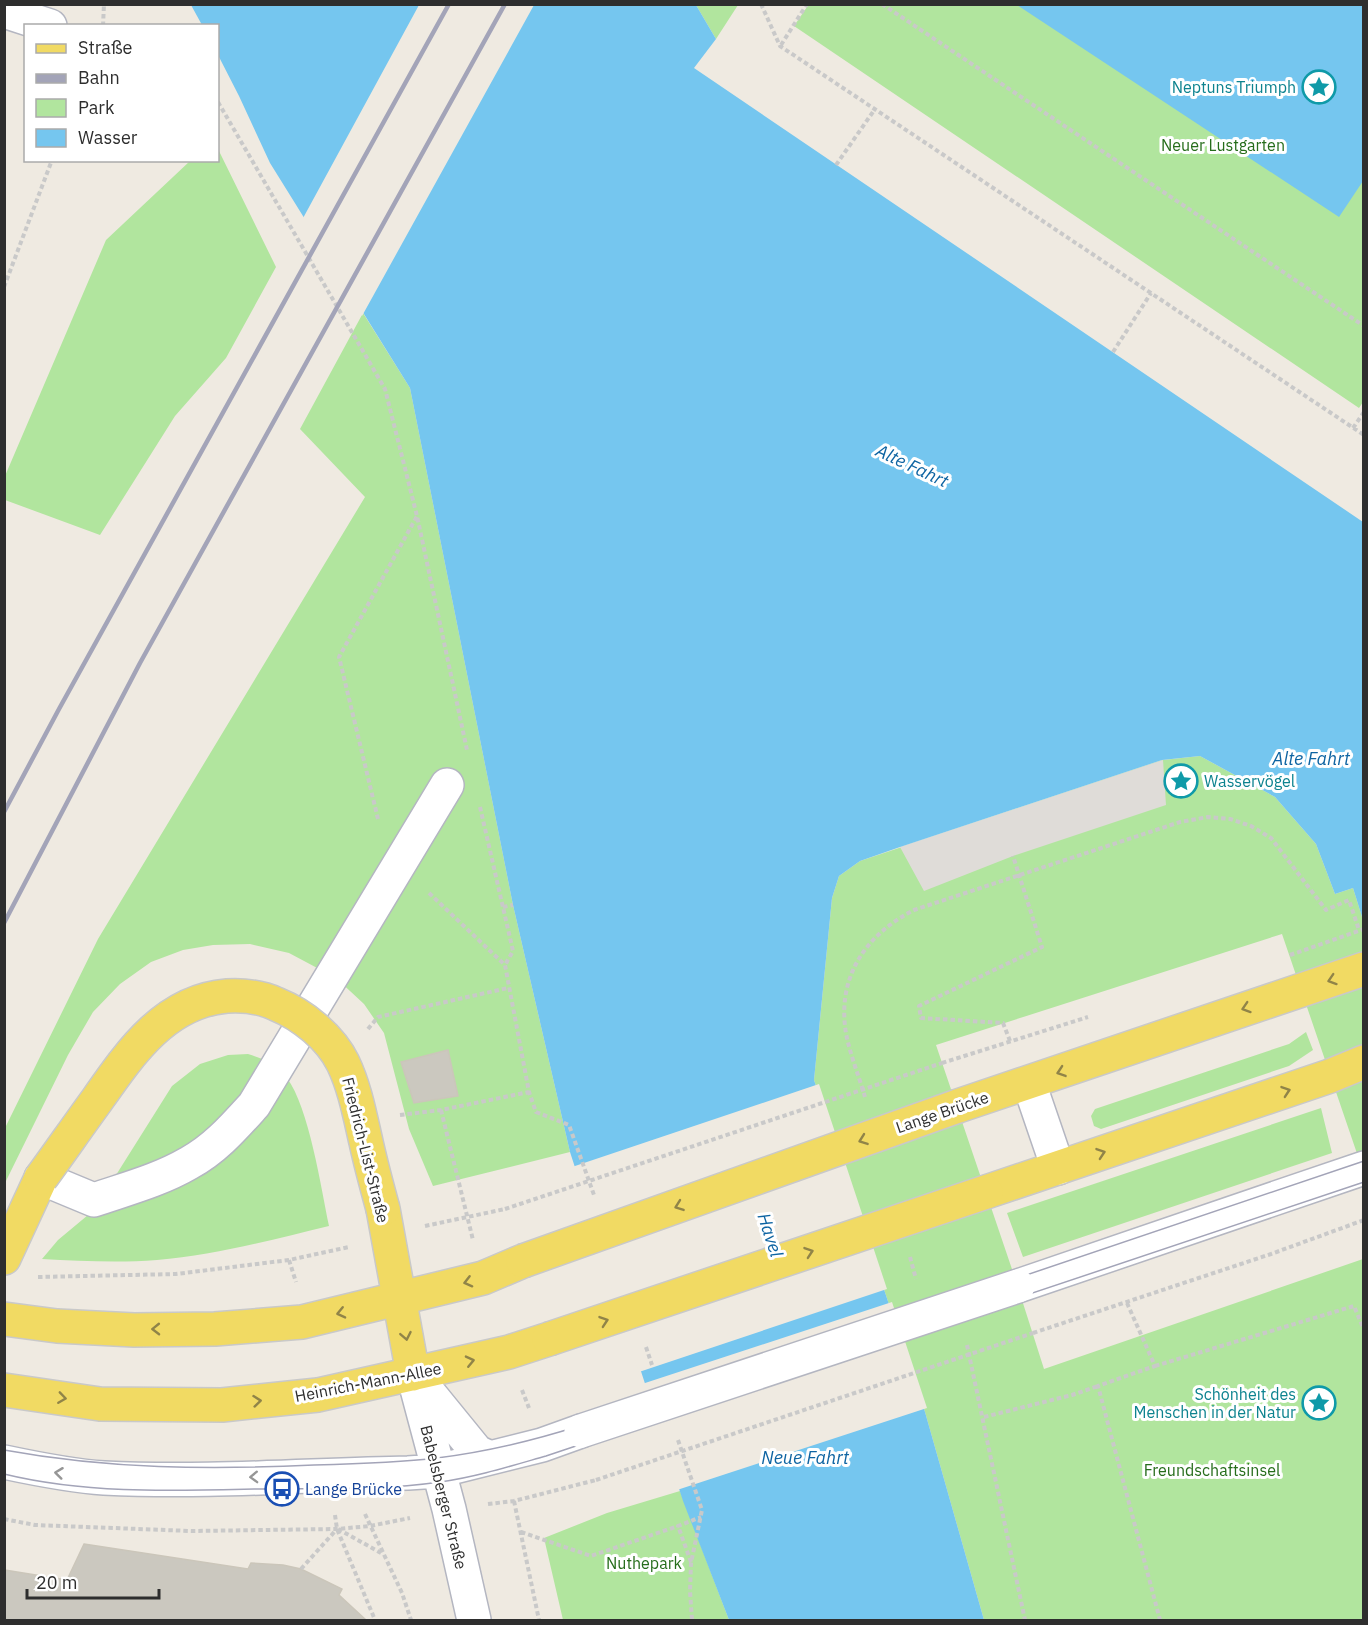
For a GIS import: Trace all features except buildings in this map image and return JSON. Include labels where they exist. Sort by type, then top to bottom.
[{"type":"main road","name":"Lange Brücke","points":[[398,1299],[483,1278],[957,1106],[1364,969]]},
{"type":"main road","name":"Friedrich-List-Straße","points":[[4,1258],[41,1178],[133,1049],[160,1022],[186,1006],[211,998],[241,995],[268,1001],[289,1009],[309,1023],[327,1040],[343,1062],[357,1104],[383,1209],[413,1374]]},
{"type":"main road","points":[[1058,1168],[1330,1076],[1364,1062]]},
{"type":"main road","name":"Heinrich-Mann-Allee","points":[[4,1390],[100,1404],[222,1405],[318,1395],[508,1352],[549,1340],[1058,1168]]},
{"type":"main road","points":[[14,1320],[134,1330],[214,1329],[302,1322],[398,1299]]},
{"type":"street","points":[[4,11],[44,24]]},
{"type":"street","points":[[41,1178],[94,1200],[160,1177],[189,1163],[230,1132],[254,1105],[447,785]]},
{"type":"street","points":[[1029,1083],[1058,1168]]},
{"type":"street","points":[[4,1462],[47,1471],[103,1478],[224,1478],[438,1471],[542,1445],[1018,1287],[1363,1168]]},
{"type":"street","points":[[413,1374],[477,1452],[488,1457]]},
{"type":"street","name":"Babelsberger Straße","points":[[413,1374],[474,1620]]},
{"type":"path","points":[[103,24],[104,4]]},
{"type":"path","points":[[761,4],[780,46],[1364,435]]},
{"type":"path","points":[[780,46],[807,4]]},
{"type":"path","points":[[882,4],[1364,326]]},
{"type":"path","points":[[219,104],[385,389],[417,516],[467,752]]},
{"type":"path","points":[[836,165],[875,109]]},
{"type":"path","points":[[4,287],[51,162]]},
{"type":"path","points":[[1113,352],[1151,293]]},
{"type":"path","points":[[1353,428],[1364,412]]},
{"type":"path","points":[[417,516],[339,657],[384,840],[399,864],[505,965]]},
{"type":"path","points":[[477,796],[513,951],[505,965],[529,1092],[536,1112],[569,1125],[581,1156]]},
{"type":"path","points":[[860,1079],[845,1026],[845,994],[856,963],[872,939],[894,920],[914,910],[1180,822],[1208,817],[1230,819],[1251,826],[1272,838],[1326,910],[1349,900],[1360,934]]},
{"type":"path","points":[[1010,1041],[1004,1023],[921,1018],[919,1006],[1042,947],[1013,856]]},
{"type":"path","points":[[503,907],[513,905]]},
{"type":"path","points":[[1290,955],[1364,929]]},
{"type":"path","points":[[378,1017],[508,988]]},
{"type":"path","points":[[529,1092],[441,1110],[467,1218],[506,1209],[942,1063]]},
{"type":"path","points":[[539,1620],[514,1501],[596,1480],[1127,1304],[1364,1220]]},
{"type":"path","points":[[42,1278],[176,1274],[289,1260]]},
{"type":"path","points":[[1127,1304],[1155,1366]]},
{"type":"path","points":[[984,1417],[1072,1395],[1155,1366],[1354,1306],[1364,1330]]},
{"type":"path","points":[[966,1341],[984,1417],[1025,1620]]},
{"type":"path","points":[[1098,1386],[1160,1620]]},
{"type":"path","points":[[692,1620],[691,1563],[702,1510]]},
{"type":"path","points":[[521,1532],[591,1556],[701,1517]]},
{"type":"path","points":[[4,1519],[35,1525],[190,1531],[370,1527]]},
{"type":"path","points":[[678,1526],[691,1563]]},
{"type":"path","points":[[337,1528],[383,1554],[402,1593],[411,1620]]},
{"type":"path","points":[[301,1569],[337,1528]]},
{"type":"path","points":[[337,1528],[375,1620]]},
{"type":"green space","name":"Neuer Lustgarten","points":[[809,4],[1363,5],[1363,402],[1359,408],[794,26]]},
{"type":"green space","points":[[696,5],[738,5],[716,39]]},
{"type":"green space","points":[[219,151],[276,267],[226,358],[175,416],[100,535],[5,500],[5,476],[106,240],[189,162],[219,162]]},
{"type":"green space","points":[[363,313],[410,388],[513,905],[570,1152],[433,1186],[409,1129],[384,1033],[364,1004],[336,978],[289,953],[250,944],[213,945],[183,950],[151,962],[120,984],[93,1012],[68,1055],[5,1183],[5,1128],[98,939],[365,497],[300,429]]},
{"type":"green space","name":"Freundschaftsinsel","points":[[1200,756],[1275,797],[1316,844],[1335,894],[1353,888],[1363,920],[1363,1171],[1282,934],[936,1045],[1044,1369],[1363,1259],[1363,1620],[984,1620],[925,1412],[814,1080],[832,898],[839,876],[860,861],[1163,760]]},
{"type":"green space","points":[[1306,1032],[1313,1050],[1289,1066],[1101,1129],[1094,1126],[1091,1116],[1095,1109],[1289,1044]]},
{"type":"green space","points":[[248,1054],[265,1060],[279,1069],[295,1091],[308,1128],[329,1226],[179,1258],[128,1261],[42,1259],[58,1240],[94,1210],[172,1086],[200,1064],[228,1055]]},
{"type":"green space","points":[[1321,1108],[1332,1153],[1023,1257],[1007,1213]]},
{"type":"green space","name":"Nuthepark","points":[[680,1491],[729,1620],[563,1620],[544,1538],[607,1513]]},
{"type":"shaded area","points":[[1163,760],[1166,805],[1013,856],[924,891],[900,847]]},
{"type":"water","points":[[191,5],[696,5],[716,39],[694,68],[1363,522],[1363,920],[1353,888],[1335,894],[1316,844],[1275,797],[1200,756],[1162,760],[900,847],[860,861],[839,876],[832,898],[814,1080],[925,1412],[984,1620],[729,1620],[683,1501],[570,1152],[513,905],[410,388],[270,163],[219,57],[219,24],[201,24]]},
{"type":"water","points":[[1017,5],[1363,5],[1363,181],[1339,217]]},
{"type":"pier","points":[[419,5],[534,5],[362,316],[302,220]]},
{"type":"pier","points":[[819,1084],[887,1289],[639,1372],[572,1167]]},
{"type":"pier","points":[[892,1302],[927,1408],[677,1490],[642,1384]]},
{"type":"tram line","points":[[4,1450],[120,1464],[236,1467],[406,1461],[455,1456],[491,1449],[579,1426],[1364,1161]]},
{"type":"tram line","points":[[4,1474],[66,1485],[129,1490],[370,1488],[417,1485],[467,1477],[546,1456],[1364,1182]]},
{"type":"railway","points":[[4,812],[449,4]]},
{"type":"railway","points":[[4,923],[140,663],[505,4]]},
{"type":"place","name":"Neptuns Triumph","points":[[1319,87]]},
{"type":"place","name":"Wasservögel","points":[[1181,781]]},
{"type":"place","name":"Schönheit des Menschen in der Natur","points":[[1319,1403]]},
{"type":"place","name":"Lange Brücke","points":[[282,1489]]},
{"type":"water label","name":"Alte Fahrt","points":[[912,466]]},
{"type":"water label","name":"Alte Fahrt","points":[[1311,759]]},
{"type":"water label","name":"Havel","points":[[770,1235]]},
{"type":"water label","name":"Neue Fahrt","points":[[805,1458]]}]
